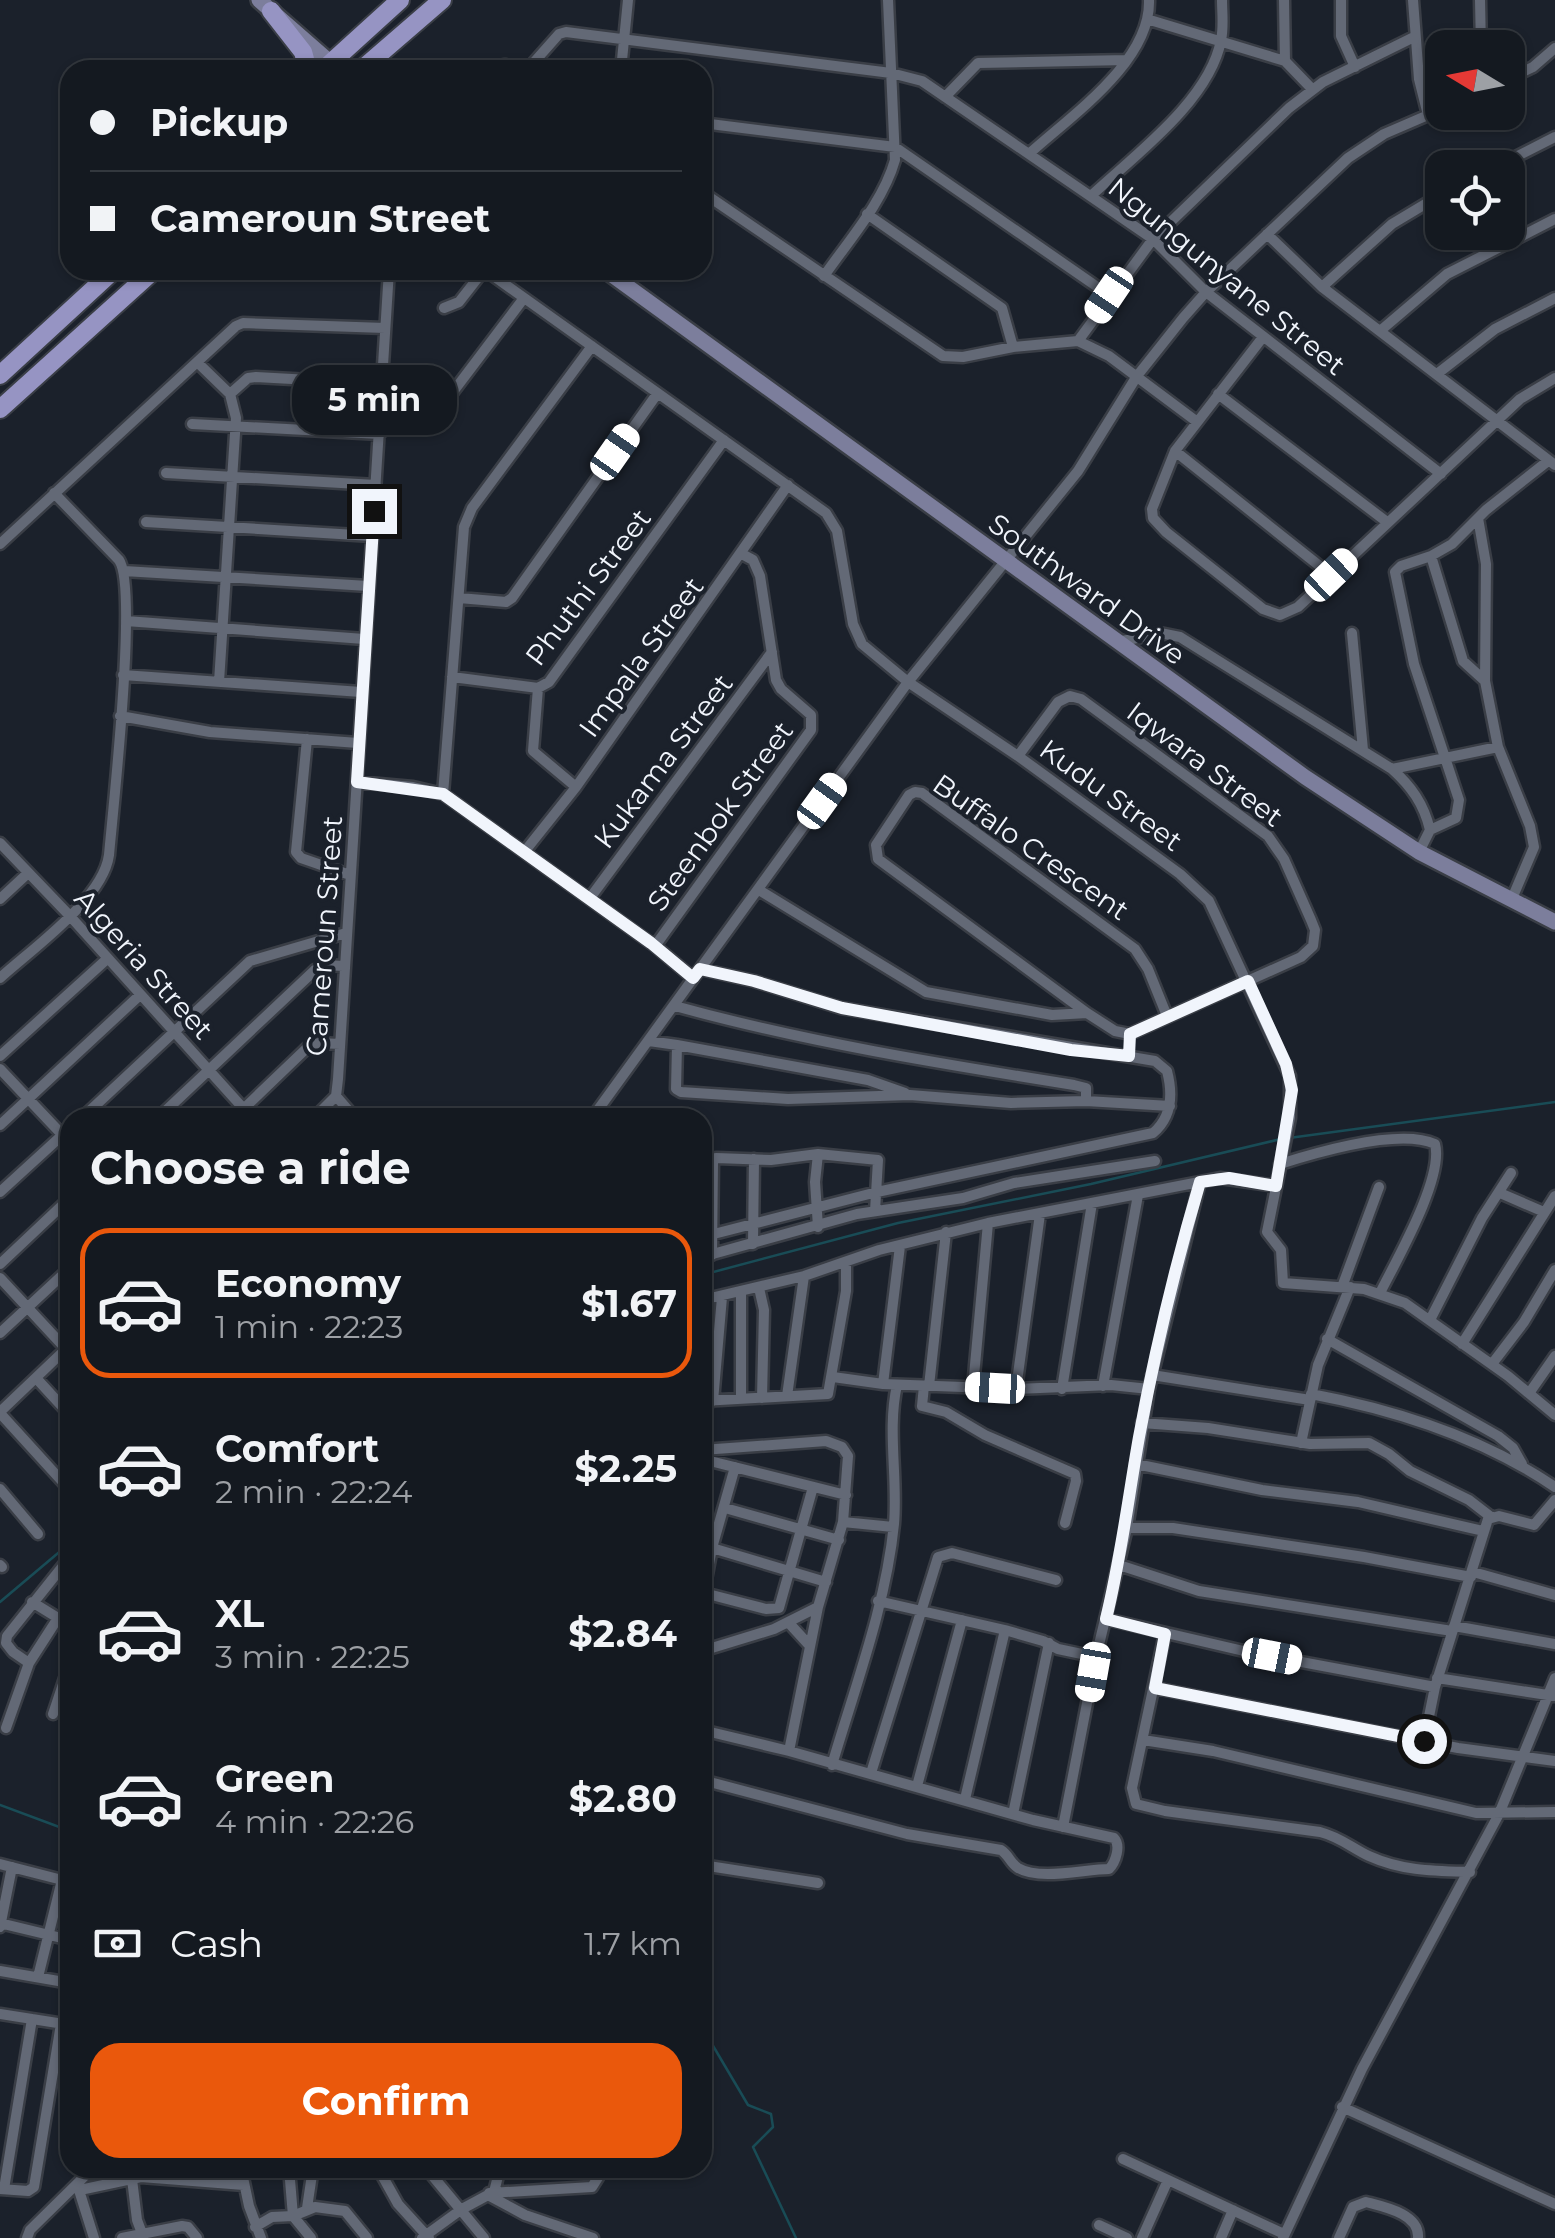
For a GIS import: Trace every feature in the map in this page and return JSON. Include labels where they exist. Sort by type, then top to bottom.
[{"type":"main road","points":[[339,60],[400,0]]},
{"type":"main road","points":[[373,60],[442,0]]},
{"type":"main road","points":[[265,6],[322,60]]},
{"type":"main road","points":[[265,6],[305,60]]},
{"type":"main road","points":[[0,374],[103,280]]},
{"type":"main road","points":[[0,408],[143,280]]},
{"type":"main road","name":"Southward Drive","points":[[619,280],[1304,777],[1419,852],[1555,922]]},
{"type":"street","points":[[621,60],[628,0]]},
{"type":"street","points":[[824,276],[867,214],[895,160],[888,0]]},
{"type":"street","points":[[1030,154],[1128,60],[1150,20],[1149,0]]},
{"type":"street","points":[[1092,195],[1177,117],[1198,92],[1222,41],[1222,0]]},
{"type":"street","points":[[1284,0],[1285,61]]},
{"type":"street","points":[[1341,0],[1341,36],[1355,67]]},
{"type":"street","points":[[1413,0],[1414,37],[1425,103]]},
{"type":"street","points":[[1480,0],[1481,30]]},
{"type":"street","points":[[1150,20],[1285,61],[1312,89]]},
{"type":"street","name":"Ngungunyane Street","points":[[536,60],[562,32],[914,78],[1153,239],[1206,292],[1440,474]]},
{"type":"street","points":[[1078,341],[1153,239],[1312,89],[1414,37]]},
{"type":"street","points":[[1525,71],[1554,53]]},
{"type":"street","points":[[945,96],[978,63],[1128,60]]},
{"type":"street","points":[[599,1108],[908,682],[1078,471],[1137,376],[1206,292],[1357,152],[1384,134],[1425,116]]},
{"type":"street","points":[[712,124],[895,147],[1109,295]]},
{"type":"street","points":[[1525,152],[1555,136]]},
{"type":"street","points":[[712,199],[943,356],[962,357],[1078,341],[1103,352],[1196,421]]},
{"type":"street","points":[[1322,287],[1392,224],[1425,204]]},
{"type":"street","points":[[867,214],[1002,308],[1013,347]]},
{"type":"street","points":[[1380,330],[1447,274],[1555,219]]},
{"type":"street","points":[[1267,234],[1322,287],[1552,463],[1478,518],[1462,536],[1431,556],[1401,566],[1394,577],[1414,664],[1458,794],[1458,813],[1450,822],[1430,830],[1419,852]]},
{"type":"street","name":"Cameroun Street","points":[[324,1108],[336,1096],[388,280]]},
{"type":"street","points":[[444,308],[459,302],[477,280]]},
{"type":"street","points":[[499,280],[788,485],[834,522],[858,639],[908,682]]},
{"type":"street","points":[[192,424],[380,428],[428,425],[524,298]]},
{"type":"street","points":[[1437,374],[1495,329],[1555,298]]},
{"type":"street","points":[[0,544],[241,323],[384,328]]},
{"type":"street","points":[[1263,337],[1175,451],[1152,509],[1158,525],[1270,613],[1280,614],[1298,607],[1520,399],[1555,378]]},
{"type":"street","points":[[443,794],[463,532],[469,515],[592,346]]},
{"type":"street","points":[[198,362],[230,394],[236,409],[219,682]]},
{"type":"street","points":[[230,394],[256,376],[382,384]]},
{"type":"street","points":[[459,598],[506,602],[512,598],[656,394]]},
{"type":"street","points":[[1218,394],[1387,522]]},
{"type":"street","name":"Phuthi Street","points":[[452,677],[538,688],[549,682],[724,440]]},
{"type":"street","points":[[1175,451],[1331,575]]},
{"type":"street","points":[[166,472],[376,485]]},
{"type":"street","name":"Impala Street","points":[[526,852],[788,485]]},
{"type":"street","points":[[0,978],[69,915],[108,868],[126,621],[124,572],[118,560],[54,493]]},
{"type":"street","points":[[1478,518],[1486,564],[1484,681],[1498,747],[1530,826],[1534,846],[1511,900]]},
{"type":"street","points":[[146,522],[372,536]]},
{"type":"street","name":"Steenbok Street","points":[[655,946],[811,730],[810,715],[781,690],[760,576],[753,560],[742,554]]},
{"type":"street","points":[[1431,556],[1464,661],[1484,681]]},
{"type":"street","points":[[124,572],[368,586]]},
{"type":"street","points":[[126,621],[364,639]]},
{"type":"street","points":[[1118,642],[1160,633],[1180,637],[1392,769],[1414,792],[1430,830]]},
{"type":"street","points":[[1352,633],[1363,750]]},
{"type":"street","name":"Kukama Street","points":[[590,898],[773,651]]},
{"type":"street","points":[[123,675],[361,692]]},
{"type":"street","name":"Kudu Street","points":[[908,682],[1018,756],[1196,887],[1218,917],[1290,1076],[1290,1118],[1266,1232],[1281,1250],[1282,1281],[1346,1287]]},
{"type":"street","points":[[538,688],[533,751],[576,786]]},
{"type":"street","name":"Iqwara Street","points":[[1018,756],[1058,702],[1076,697],[1268,836],[1284,859],[1315,938],[1313,946],[1301,957],[1248,981]]},
{"type":"street","points":[[120,716],[210,732],[358,742]]},
{"type":"street","points":[[306,739],[296,852],[302,858],[350,876]]},
{"type":"street","points":[[1392,769],[1498,747]]},
{"type":"street","points":[[357,782],[443,794],[696,974],[754,981],[842,1008],[1071,1050],[1129,1056],[1164,1066],[1169,1076],[1170,1106],[1153,1133],[876,1192],[712,1235]]},
{"type":"street","name":"Buffalo Crescent","points":[[1130,1034],[1115,1031],[1087,1012],[878,859],[876,845],[912,792],[922,794],[1135,948],[1167,1016]]},
{"type":"street","name":"Algeria Street","points":[[0,843],[244,1108]]},
{"type":"street","points":[[0,899],[28,874]]},
{"type":"street","points":[[758,890],[926,992],[1052,1015],[1087,1012]]},
{"type":"street","points":[[93,1108],[250,960],[346,933]]},
{"type":"street","points":[[0,1056],[107,960]]},
{"type":"street","points":[[169,1108],[315,970],[325,964],[344,966]]},
{"type":"street","points":[[1129,1056],[1130,1034],[1248,981]]},
{"type":"street","points":[[0,1125],[140,995]]},
{"type":"street","points":[[676,1006],[731,1022],[890,1054],[1074,1084],[1086,1088],[1086,1102]]},
{"type":"street","points":[[649,1041],[868,1080],[910,1096]]},
{"type":"street","points":[[252,1108],[308,1046],[340,1044]]},
{"type":"street","points":[[677,1044],[676,1088],[680,1092],[819,1100],[910,1096],[1011,1103],[1170,1106]]},
{"type":"street","points":[[0,1069],[60,1129]]},
{"type":"street","points":[[336,1096],[346,1108]]},
{"type":"street","points":[[1281,1159],[1352,1144],[1424,1140],[1435,1144],[1434,1177],[1380,1293]]},
{"type":"street","points":[[0,1192],[60,1141]]},
{"type":"street","points":[[818,1154],[818,1227]]},
{"type":"street","points":[[712,1174],[713,1161],[724,1157],[771,1160],[818,1154],[878,1160],[876,1211]]},
{"type":"street","points":[[754,1159],[754,1244]]},
{"type":"street","points":[[712,1255],[876,1211],[963,1198],[1014,1183],[1154,1161]]},
{"type":"street","points":[[1430,1320],[1476,1228],[1512,1173]]},
{"type":"street","points":[[712,1298],[988,1223],[1229,1178],[1276,1186]]},
{"type":"street","points":[[1062,1827],[1127,1528],[1149,1389],[1200,1182]]},
{"type":"street","points":[[1301,1442],[1327,1339],[1379,1187]]},
{"type":"street","points":[[1500,1193],[1544,1212]]},
{"type":"street","points":[[1104,1386],[1138,1195]]},
{"type":"street","points":[[1462,1344],[1555,1196]]},
{"type":"street","points":[[1062,1388],[1092,1204]]},
{"type":"street","points":[[0,1264],[60,1207]]},
{"type":"street","points":[[1016,1389],[1040,1214]]},
{"type":"street","points":[[974,1387],[988,1223]]},
{"type":"street","points":[[946,1232],[922,1406],[946,1412],[985,1435],[1075,1474],[1065,1523]]},
{"type":"street","points":[[884,1384],[900,1246]]},
{"type":"street","points":[[712,1401],[827,1395],[847,1285],[846,1263]]},
{"type":"street","points":[[1492,1364],[1524,1322],[1555,1270]]},
{"type":"street","points":[[787,1396],[804,1276]]},
{"type":"street","points":[[0,1278],[60,1339]]},
{"type":"street","points":[[0,1333],[60,1278]]},
{"type":"street","points":[[1346,1287],[1380,1293],[1430,1320],[1530,1392],[1555,1415]]},
{"type":"street","points":[[758,1288],[764,1310],[762,1398]]},
{"type":"street","points":[[741,1400],[742,1292]]},
{"type":"street","points":[[712,1371],[722,1297]]},
{"type":"street","points":[[1327,1339],[1498,1436],[1513,1448],[1522,1465]]},
{"type":"street","points":[[60,1355],[0,1412],[60,1479]]},
{"type":"street","points":[[1530,1392],[1555,1356]]},
{"type":"street","points":[[1152,1375],[1372,1406],[1411,1418],[1522,1465],[1555,1488]]},
{"type":"street","points":[[833,1377],[897,1385],[1149,1389]]},
{"type":"street","points":[[36,1378],[60,1404]]},
{"type":"street","points":[[832,1765],[878,1601],[893,1528],[893,1408],[897,1385]]},
{"type":"street","points":[[1142,1423],[1301,1442],[1360,1442],[1379,1447],[1410,1472],[1469,1500],[1490,1516],[1534,1525],[1555,1500]]},
{"type":"street","points":[[712,1449],[808,1441],[836,1443],[848,1456],[844,1522],[818,1607],[788,1751]]},
{"type":"street","points":[[712,1461],[846,1495]]},
{"type":"street","points":[[1136,1464],[1262,1490],[1358,1502],[1483,1530]]},
{"type":"street","points":[[736,1467],[712,1548],[826,1582]]},
{"type":"street","points":[[712,1599],[774,1610],[780,1606],[813,1487]]},
{"type":"street","points":[[0,1490],[38,1534]]},
{"type":"street","points":[[725,1508],[839,1540]]},
{"type":"street","points":[[1424,1741],[1436,1682],[1490,1516]]},
{"type":"street","points":[[844,1522],[893,1528]]},
{"type":"street","points":[[1127,1528],[1173,1528],[1364,1557],[1472,1575],[1555,1596]]},
{"type":"street","points":[[871,1773],[936,1562],[946,1553],[1056,1580]]},
{"type":"street","points":[[1119,1565],[1199,1591],[1555,1644]]},
{"type":"street","points":[[29,1663],[6,1643],[12,1628],[60,1569]]},
{"type":"street","points":[[878,1601],[1005,1630],[1058,1649],[1096,1657]]},
{"type":"street","points":[[6,1728],[29,1663],[58,1618],[32,1602]]},
{"type":"street","points":[[712,1650],[818,1607]]},
{"type":"street","points":[[1106,1619],[1165,1634],[1436,1682],[1552,1695]]},
{"type":"street","points":[[917,1786],[962,1620]]},
{"type":"street","points":[[788,1622],[810,1646]]},
{"type":"street","points":[[965,1799],[1005,1630]]},
{"type":"street","points":[[1165,1634],[1132,1795],[1134,1802],[1140,1806],[1298,1827],[1334,1836],[1366,1855],[1404,1869],[1470,1872]]},
{"type":"street","points":[[1014,1814],[1049,1643]]},
{"type":"street","points":[[1123,2159],[1284,2236],[1342,2107],[1500,1814],[1552,1695],[1555,1678]]},
{"type":"street","points":[[1155,1688],[1424,1741],[1555,1761]]},
{"type":"street","points":[[53,1714],[60,1693]]},
{"type":"street","points":[[712,1732],[1114,1838],[1118,1844],[1111,1867],[1070,1875],[1024,1870],[1015,1867],[1001,1850],[908,1834],[712,1783]]},
{"type":"street","points":[[1144,1740],[1213,1751],[1476,1813],[1555,1812]]},
{"type":"street","points":[[60,1880],[6,1866],[0,1925],[60,1938]]},
{"type":"street","points":[[712,1867],[818,1883]]},
{"type":"street","points":[[38,1978],[60,1900]]},
{"type":"street","points":[[0,1971],[60,1981]]},
{"type":"street","points":[[0,2014],[60,2024]]},
{"type":"street","points":[[32,2019],[2,2189],[28,2192],[34,2187],[60,2055]]},
{"type":"street","points":[[1342,2107],[1555,2204]]},
{"type":"street","points":[[26,2238],[85,2178]]},
{"type":"street","points":[[243,2178],[258,2233],[277,2215],[293,2216],[307,2208],[346,2211],[367,2238]]},
{"type":"street","points":[[290,2178],[293,2216],[311,2238]]},
{"type":"street","points":[[307,2208],[312,2178]]},
{"type":"street","points":[[384,2178],[398,2204],[426,2237],[489,2194],[592,2187],[598,2178]]},
{"type":"street","points":[[435,2178],[484,2238]]},
{"type":"street","points":[[489,2194],[496,2178]]},
{"type":"street","points":[[78,2187],[132,2179],[210,2180],[244,2185]]},
{"type":"street","points":[[132,2179],[142,2236]]},
{"type":"street","points":[[1142,2238],[1168,2180]]},
{"type":"street","points":[[78,2187],[94,2238]]},
{"type":"street","points":[[489,2194],[525,2215],[573,2235],[593,2238]]},
{"type":"street","points":[[1339,2238],[1353,2208],[1366,2202],[1413,2220],[1419,2229],[1418,2238]]},
{"type":"street","points":[[1221,2238],[1234,2210]]},
{"type":"street","points":[[1099,2225],[1127,2238]]},
{"type":"street","points":[[122,2238],[182,2226],[197,2238]]},
{"type":"waterway","points":[[1289,1138],[1555,1102]]},
{"type":"waterway","points":[[712,1272],[898,1223],[1091,1184],[1281,1139]]},
{"type":"waterway","points":[[0,1602],[60,1551]]},
{"type":"waterway","points":[[0,1805],[60,1827]]},
{"type":"waterway","points":[[712,2044],[748,2105],[771,2114],[773,2127],[753,2147],[796,2238]]},
{"type":"route","points":[[374,511],[357,782],[443,794],[651,943],[693,978],[700,969],[842,1008],[1118,1056],[1129,1056],[1130,1034],[1248,981],[1286,1064],[1292,1090],[1276,1186],[1229,1178],[1200,1182],[1165,1315],[1139,1440],[1127,1528],[1106,1619],[1165,1634],[1155,1688],[1424,1741]]}]
